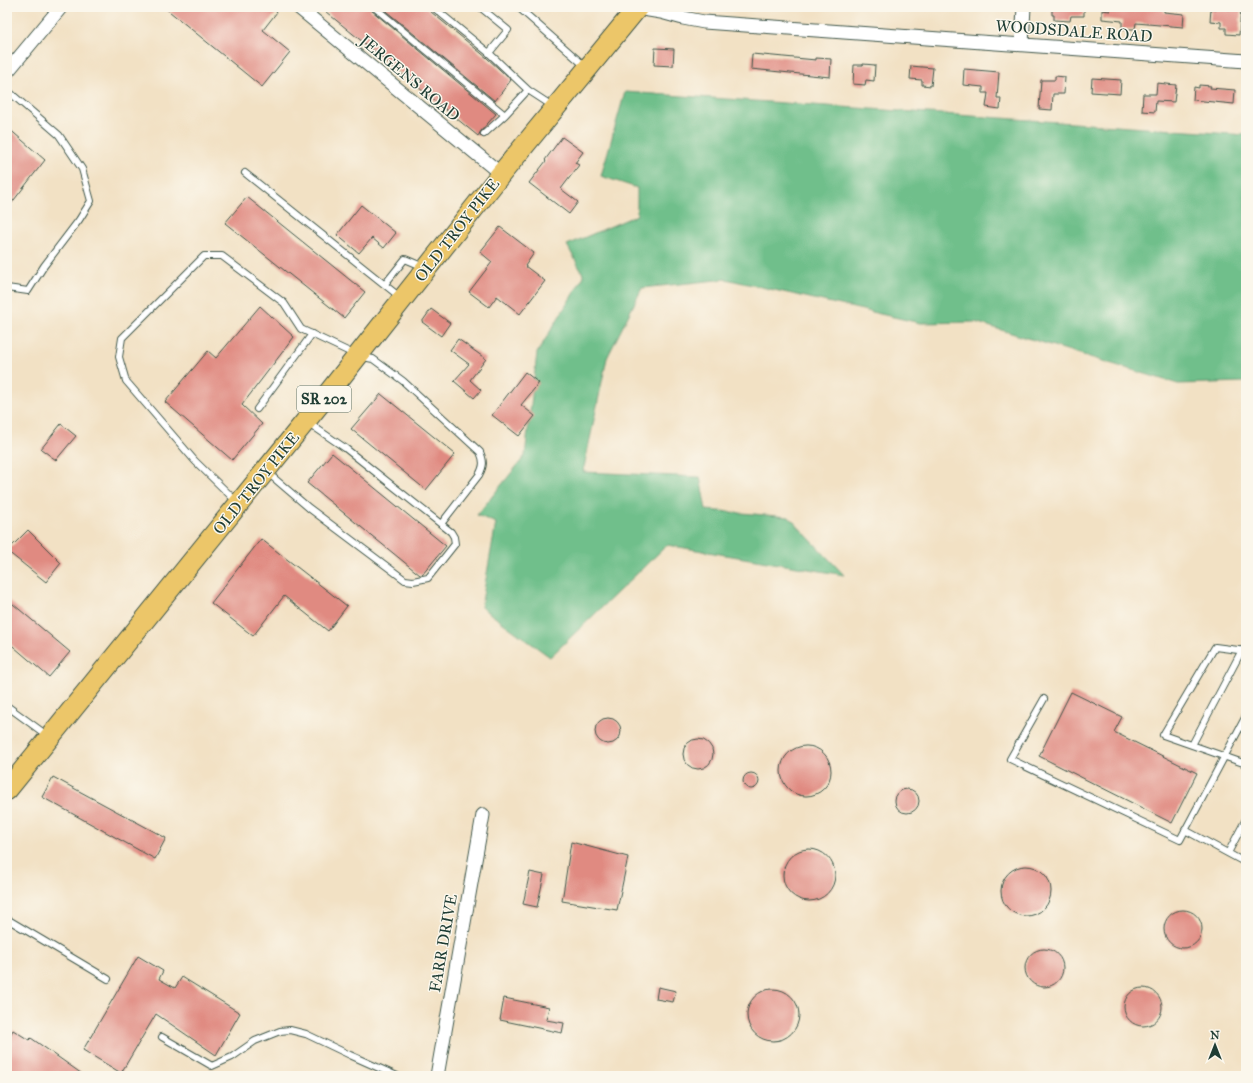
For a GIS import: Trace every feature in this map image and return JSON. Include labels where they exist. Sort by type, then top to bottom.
[{"type":"main road","name":"OLD TROY PIKE","points":[[7,790],[306,421],[635,7]]},
{"type":"street","points":[[7,72],[61,7]]},
{"type":"street","name":"JERGENS ROAD","points":[[298,7],[501,174]]},
{"type":"street","name":"WOODSDALE ROAD","points":[[635,7],[704,22],[1246,61]]},
{"type":"street","points":[[1022,44],[1024,7]]},
{"type":"street","name":"FARR DRIVE","points":[[437,1076],[483,815]]},
{"type":"lane","points":[[374,7],[505,115]]},
{"type":"lane","points":[[433,7],[489,52],[528,90],[555,108]]},
{"type":"lane","points":[[480,7],[508,30],[489,52]]},
{"type":"lane","points":[[518,7],[588,68]]},
{"type":"lane","points":[[7,90],[59,135],[82,169],[91,201],[79,220],[44,266],[28,291],[7,288]]},
{"type":"lane","points":[[484,134],[505,115],[528,90]]},
{"type":"lane","points":[[245,173],[403,299]]},
{"type":"lane","points":[[239,504],[195,461],[126,381],[119,357],[122,338],[204,256],[222,256],[284,303],[301,329],[358,356],[373,359],[403,381],[480,452],[483,460],[483,467],[441,524]]},
{"type":"lane","points":[[385,284],[405,259],[427,268]]},
{"type":"lane","points":[[257,409],[312,334]]},
{"type":"lane","points":[[265,471],[309,508],[405,580],[413,581],[428,578],[454,544],[454,537],[451,532],[345,448],[306,421]]},
{"type":"lane","points":[[1192,745],[1244,650],[1215,647],[1163,735],[1246,764]]},
{"type":"lane","points":[[1044,699],[1010,759],[1180,840],[1246,716]]},
{"type":"lane","points":[[7,706],[50,737]]},
{"type":"lane","points":[[1228,853],[1246,819]]},
{"type":"lane","points":[[1185,830],[1246,863]]},
{"type":"lane","points":[[7,919],[108,979]]},
{"type":"lane","points":[[162,1037],[212,1066],[232,1057],[255,1041],[280,1031],[290,1030],[306,1034],[397,1076]]},
{"type":"green space","points":[[625,92],[1246,135],[1246,382],[1178,384],[975,322],[920,323],[726,279],[642,288],[607,358],[583,472],[700,477],[706,510],[789,517],[844,575],[667,545],[550,657],[481,607],[496,523],[477,515],[525,456],[537,353],[584,276],[567,245],[637,215],[637,188],[601,176]]},
{"type":"building","points":[[164,7],[270,7],[277,12],[263,30],[290,52],[262,87]]},
{"type":"building","points":[[320,7],[370,7],[371,10],[496,114],[478,136]]},
{"type":"building","points":[[381,7],[425,7],[487,58],[511,80],[495,101]]},
{"type":"building","points":[[1052,7],[1084,7],[1084,16],[1071,16],[1070,21],[1054,20],[1054,15],[1052,15]]},
{"type":"building","points":[[1110,7],[1150,9],[1150,7],[1164,7],[1164,12],[1184,14],[1183,27],[1136,23],[1135,29],[1122,29],[1122,21],[1102,19],[1102,10],[1110,11]]},
{"type":"building","points":[[1211,9],[1241,10],[1239,35],[1226,34],[1226,28],[1221,28],[1221,22],[1210,21]]},
{"type":"building","points":[[655,48],[674,49],[673,66],[654,65]]},
{"type":"building","points":[[752,54],[816,60],[816,58],[831,59],[830,77],[751,69]]},
{"type":"building","points":[[854,65],[875,65],[874,81],[866,80],[865,85],[853,84]]},
{"type":"building","points":[[911,66],[933,68],[931,86],[922,85],[922,80],[910,79]]},
{"type":"building","points":[[964,69],[999,72],[997,98],[1001,98],[1000,109],[986,107],[988,93],[983,93],[983,87],[963,85]]},
{"type":"building","points":[[1055,76],[1065,77],[1064,94],[1053,94],[1052,110],[1039,109],[1041,80],[1055,80]]},
{"type":"building","points":[[1092,78],[1121,80],[1120,94],[1091,92]]},
{"type":"building","points":[[1157,83],[1176,85],[1174,102],[1156,101],[1155,112],[1142,111],[1143,94],[1156,94]]},
{"type":"building","points":[[1199,85],[1211,86],[1210,88],[1235,90],[1234,104],[1193,100],[1194,87],[1199,88]]},
{"type":"building","points":[[7,127],[45,160],[7,209]]},
{"type":"building","points":[[562,137],[583,152],[575,163],[579,165],[561,189],[578,202],[569,214],[529,183]]},
{"type":"building","points":[[247,197],[365,292],[344,318],[225,223]]},
{"type":"building","points":[[361,205],[396,233],[384,248],[372,238],[359,253],[337,235]]},
{"type":"building","points":[[500,227],[534,253],[525,266],[545,281],[520,314],[497,296],[489,307],[469,292],[492,262],[480,252]]},
{"type":"building","points":[[260,306],[294,337],[242,405],[262,424],[232,460],[165,402],[208,351],[216,358]]},
{"type":"building","points":[[431,309],[450,323],[441,336],[422,322]]},
{"type":"building","points":[[458,339],[486,359],[470,380],[481,390],[474,398],[454,381],[469,364],[450,350]]},
{"type":"building","points":[[525,372],[539,383],[521,405],[535,416],[519,436],[492,415]]},
{"type":"building","points":[[381,394],[455,454],[426,490],[351,429]]},
{"type":"building","points":[[61,424],[76,436],[56,460],[41,449]]},
{"type":"building","points":[[332,453],[446,546],[422,575],[420,575],[307,483]]},
{"type":"building","points":[[28,530],[61,563],[46,582],[7,551]]},
{"type":"building","points":[[261,539],[347,606],[328,631],[284,596],[253,636],[211,603]]},
{"type":"building","points":[[7,599],[70,652],[49,677],[7,641]]},
{"type":"building","points":[[1071,692],[1122,717],[1114,732],[1197,773],[1172,823],[1039,756]]},
{"type":"building","points":[[608,718],[617,722],[621,731],[617,740],[608,744],[599,740],[595,731],[599,722]]},
{"type":"building","points":[[698,739],[709,743],[713,754],[709,765],[698,769],[687,765],[683,754],[687,743]]},
{"type":"building","points":[[811,746],[816,747],[824,753],[830,761],[830,781],[824,789],[816,795],[801,796],[796,795],[788,789],[782,781],[781,766],[782,761],[788,753],[796,747]]},
{"type":"building","points":[[751,773],[757,775],[759,781],[757,787],[751,789],[745,787],[743,781],[745,775]]},
{"type":"building","points":[[53,777],[166,838],[155,859],[42,797]]},
{"type":"building","points":[[907,789],[912,790],[918,796],[918,806],[912,812],[907,813],[902,812],[896,806],[895,801],[896,796],[902,790]]},
{"type":"building","points":[[571,842],[628,857],[617,910],[562,901]]},
{"type":"building","points":[[804,849],[814,849],[824,853],[831,860],[835,870],[835,880],[831,890],[824,897],[814,901],[804,901],[794,897],[787,890],[783,880],[783,870],[787,860],[794,853]]},
{"type":"building","points":[[1026,866],[1035,868],[1046,877],[1051,891],[1049,900],[1040,911],[1026,916],[1017,914],[1006,905],[1001,891],[1003,882],[1012,871]]},
{"type":"building","points":[[530,872],[544,875],[537,907],[523,904]]},
{"type":"building","points":[[1183,910],[1193,913],[1199,919],[1202,929],[1199,939],[1193,945],[1183,948],[1173,945],[1167,939],[1164,929],[1167,919],[1173,913]]},
{"type":"building","points":[[1044,949],[1057,955],[1063,968],[1057,981],[1044,987],[1031,981],[1025,968],[1031,955]]},
{"type":"building","points":[[138,956],[163,971],[159,979],[175,988],[182,977],[240,1013],[216,1055],[156,1014],[121,1073],[83,1050]]},
{"type":"building","points":[[658,987],[676,991],[673,1002],[656,999]]},
{"type":"building","points":[[1143,988],[1156,994],[1162,1007],[1156,1020],[1143,1026],[1130,1020],[1124,1007],[1130,994]]},
{"type":"building","points":[[773,989],[783,991],[791,997],[797,1005],[799,1015],[797,1025],[791,1033],[783,1039],[773,1041],[763,1039],[755,1033],[749,1025],[747,1015],[749,1005],[755,997],[763,991]]},
{"type":"building","points":[[504,998],[549,1007],[546,1020],[564,1023],[562,1033],[500,1020]]},
{"type":"building","points":[[13,1030],[29,1040],[31,1038],[85,1076],[7,1076],[7,1040]]}]
